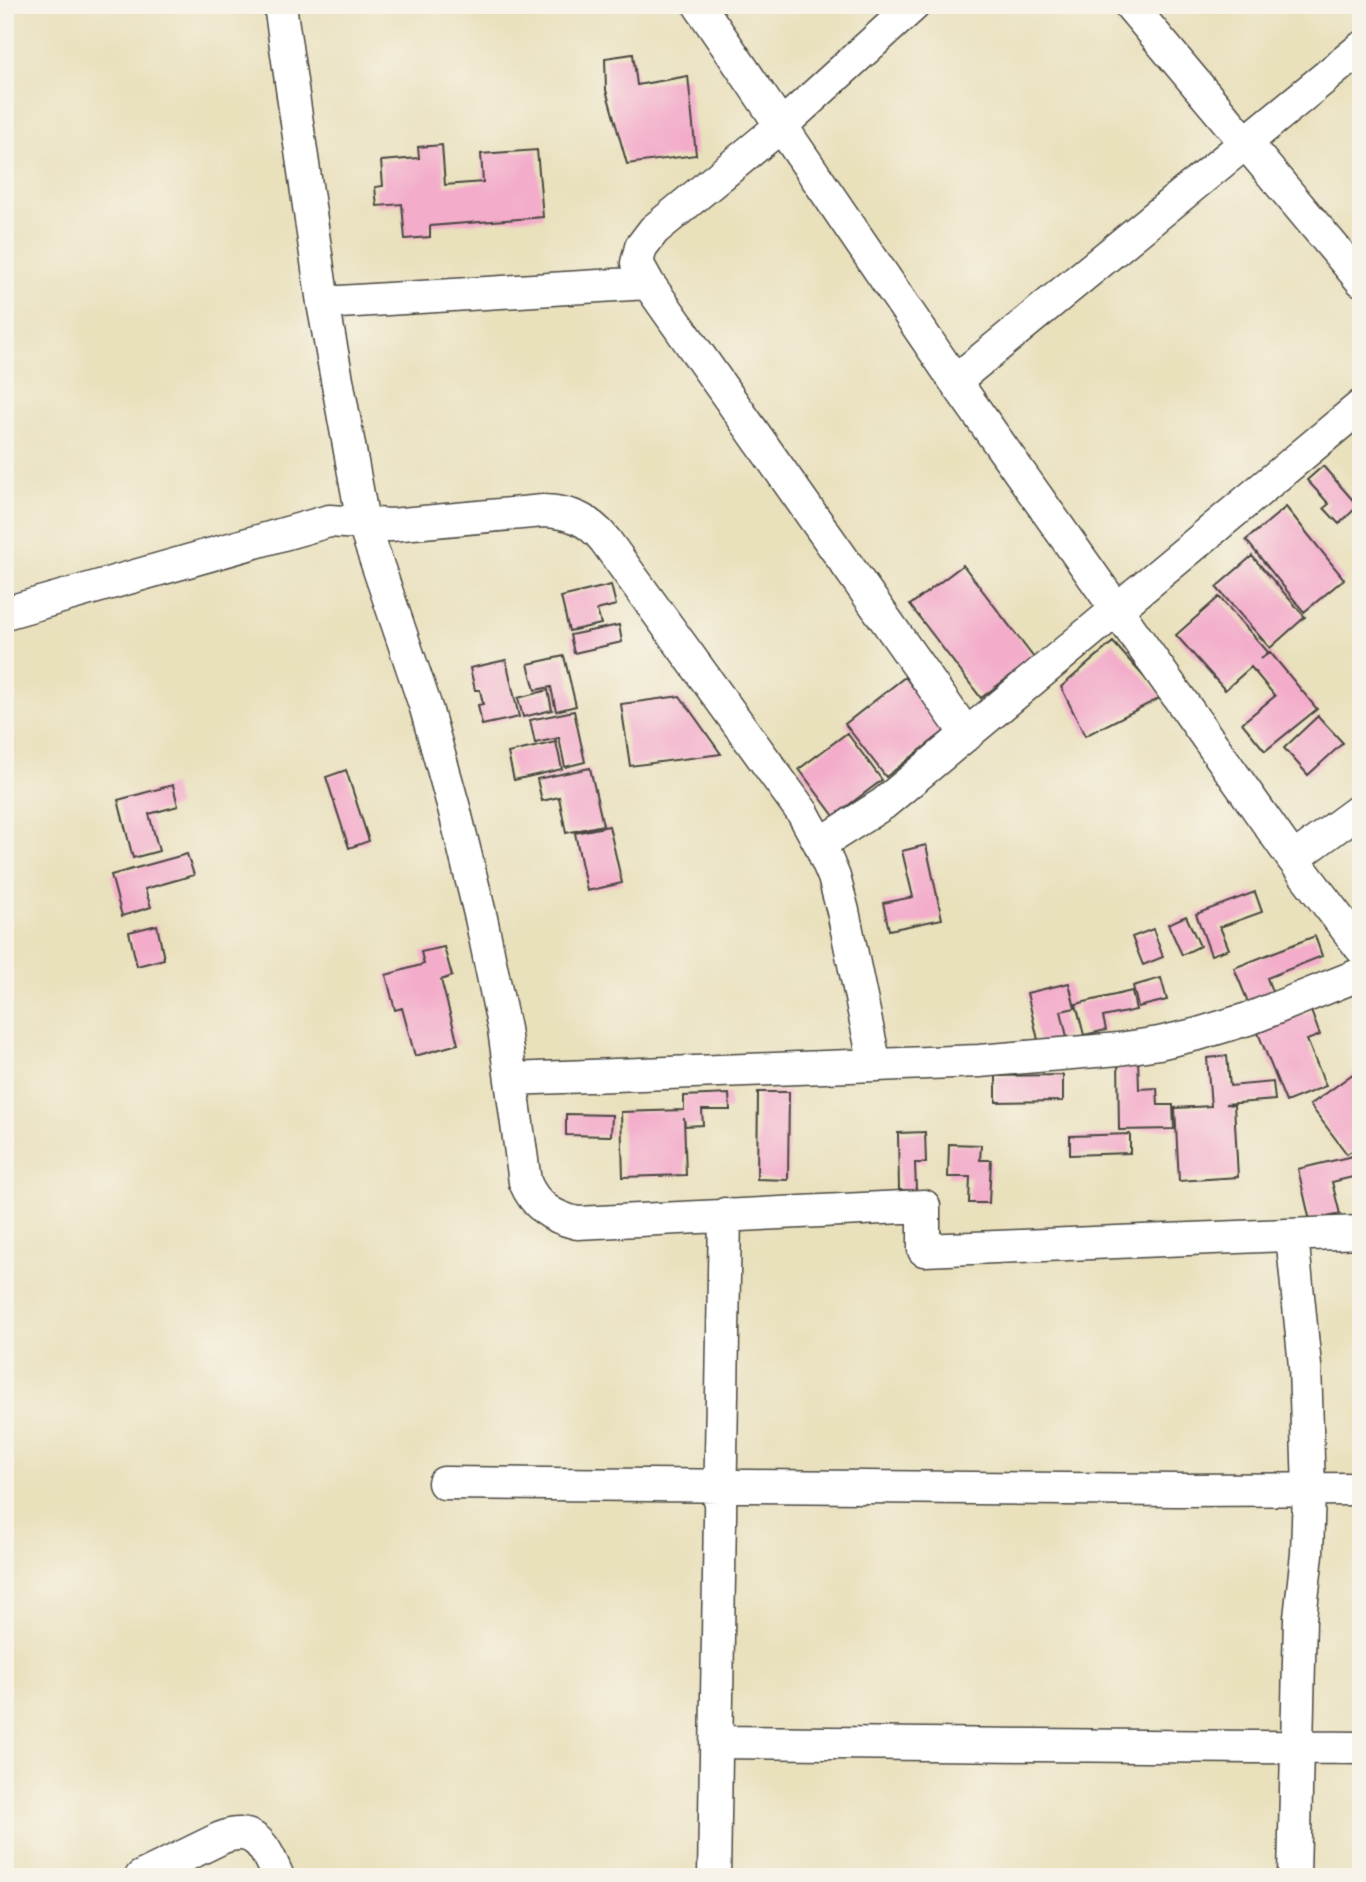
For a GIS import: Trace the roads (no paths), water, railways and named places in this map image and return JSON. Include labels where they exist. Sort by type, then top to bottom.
[{"type":"street","points":[[280,5],[323,303],[363,522],[422,696],[454,808],[481,918],[503,1029],[525,1182],[529,1193],[546,1211],[560,1219],[576,1223],[924,1206],[924,1250],[1361,1232]]},
{"type":"street","points":[[699,5],[955,381],[1293,859],[1361,948]]},
{"type":"street","points":[[914,5],[781,126],[654,230],[641,247],[637,263],[648,283],[967,735]]},
{"type":"street","points":[[1130,5],[1361,280]]},
{"type":"street","points":[[955,381],[1361,48]]},
{"type":"street","points":[[323,303],[648,283]]},
{"type":"street","points":[[820,844],[883,804],[1361,407]]},
{"type":"street","points":[[5,613],[329,521],[391,525],[543,511],[560,512],[588,522],[605,540],[783,784],[820,844],[834,877],[843,911],[875,1065]]},
{"type":"street","points":[[1293,859],[1361,809]]},
{"type":"street","points":[[510,1079],[979,1061],[1119,1049],[1158,1043],[1251,1018],[1361,974]]},
{"type":"street","points":[[714,1877],[725,1214]]},
{"type":"street","points":[[1292,1234],[1305,1366],[1309,1490],[1307,1554],[1300,1618],[1294,1877]]},
{"type":"street","points":[[444,1483],[1361,1489]]},
{"type":"street","points":[[716,1742],[1361,1748]]},
{"type":"street","points":[[141,1877],[231,1834],[251,1836],[259,1842],[266,1850],[278,1877]]}]
